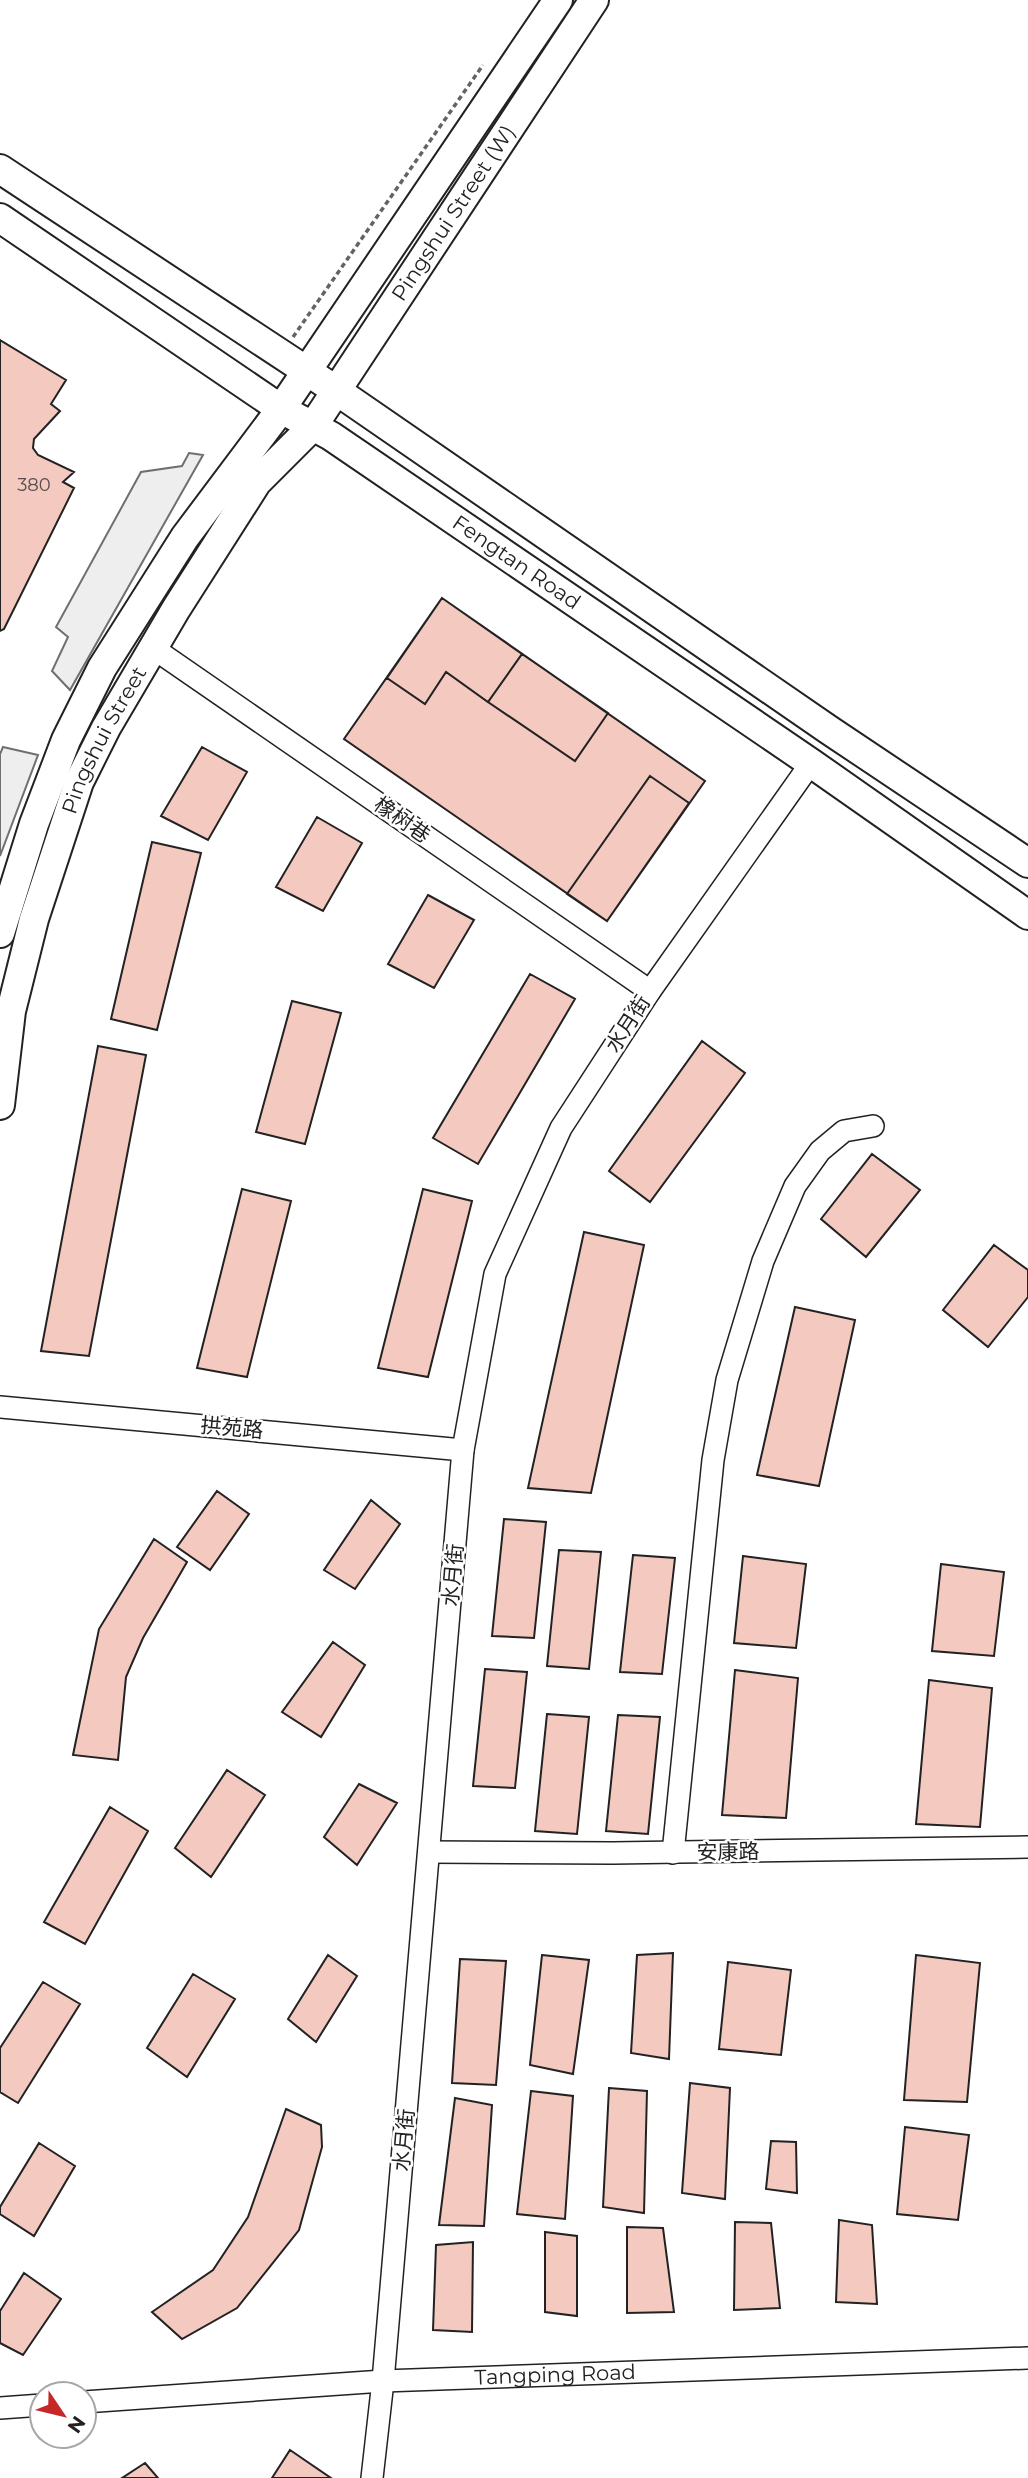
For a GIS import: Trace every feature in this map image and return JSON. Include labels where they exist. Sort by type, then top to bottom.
[{"type":"main road","name":"Pingshui Street (W)","points":[[305,372],[558,0]]},
{"type":"main road","name":"Pingshui Street (W)","points":[[313,426],[594,0]]},
{"type":"main road","name":"Fengtan Road","points":[[0,170],[337,391],[1028,863]]},
{"type":"main road","name":"Fengtan Road","points":[[0,218],[811,763],[1028,915]]},
{"type":"main road","name":"Pingshui Street","points":[[0,933],[34,824],[66,740],[102,668],[184,537],[281,409],[305,372]]},
{"type":"main road","name":"Pingshui Street","points":[[0,1105],[15,998],[34,919],[79,782],[106,728],[176,609],[257,482],[313,426]]},
{"type":"street","name":"橡树巷","points":[[153,648],[650,991]]},
{"type":"street","name":"水月街","points":[[372,2478],[383,2381],[463,1450],[495,1273],[561,1128],[650,991],[811,763]]},
{"type":"street","points":[[673,1853],[713,1460],[727,1380],[763,1261],[796,1186],[820,1152],[844,1131],[873,1126]]},
{"type":"street","name":"拱苑路","points":[[0,1407],[463,1450]]},
{"type":"street","name":"安康路","points":[[429,1852],[673,1853],[1028,1847]]},
{"type":"street","name":"Tangping Road","points":[[98,2401],[383,2381],[1028,2358]]},
{"type":"street","points":[[0,2407],[28,2405]]},
{"type":"path","points":[[280,355],[489,56]]},
{"type":"shaded area","points":[[189,453],[203,455],[70,690],[52,671],[68,637],[56,627],[141,472],[182,466]]},
{"type":"shaded area","points":[[3,747],[38,755],[0,856],[0,754]]},
{"type":"building","points":[[0,340],[66,380],[51,404],[60,411],[34,439],[33,448],[38,455],[74,472],[63,482],[74,488],[4,629],[0,631]]},
{"type":"building","points":[[442,598],[522,654],[488,702],[446,672],[425,704],[387,678]]},
{"type":"building","points":[[442,598],[705,781],[607,921],[344,739]]},
{"type":"building","points":[[522,654],[608,713],[575,761],[488,702]]},
{"type":"building","points":[[202,747],[247,772],[208,840],[161,816]]},
{"type":"building","points":[[650,776],[689,803],[607,921],[567,894]]},
{"type":"building","points":[[317,817],[362,843],[323,911],[276,887]]},
{"type":"building","points":[[152,842],[201,853],[157,1030],[111,1019]]},
{"type":"building","points":[[428,895],[474,920],[434,988],[388,964]]},
{"type":"building","points":[[530,974],[575,999],[478,1164],[433,1138]]},
{"type":"building","points":[[292,1001],[341,1013],[305,1144],[256,1132]]},
{"type":"building","points":[[702,1041],[745,1073],[650,1202],[609,1171]]},
{"type":"building","points":[[98,1046],[146,1055],[89,1356],[41,1351]]},
{"type":"building","points":[[872,1154],[920,1190],[866,1257],[821,1219]]},
{"type":"building","points":[[242,1189],[291,1201],[247,1377],[197,1368]]},
{"type":"building","points":[[423,1189],[472,1201],[428,1377],[378,1368]]},
{"type":"building","points":[[584,1232],[644,1245],[591,1493],[528,1488]]},
{"type":"building","points":[[994,1245],[1028,1270],[1028,1297],[988,1347],[943,1310]]},
{"type":"building","points":[[795,1307],[855,1320],[819,1486],[757,1475]]},
{"type":"building","points":[[217,1491],[249,1514],[210,1570],[177,1547]]},
{"type":"building","points":[[371,1500],[400,1524],[355,1589],[324,1570]]},
{"type":"building","points":[[504,1519],[546,1522],[534,1638],[492,1636]]},
{"type":"building","points":[[154,1539],[187,1562],[143,1638],[126,1677],[118,1760],[73,1755],[99,1629]]},
{"type":"building","points":[[559,1550],[601,1552],[589,1669],[547,1666]]},
{"type":"building","points":[[633,1555],[675,1558],[662,1674],[620,1672]]},
{"type":"building","points":[[743,1556],[806,1564],[796,1648],[734,1643]]},
{"type":"building","points":[[941,1564],[1004,1572],[994,1656],[932,1651]]},
{"type":"building","points":[[333,1642],[365,1665],[321,1737],[282,1712]]},
{"type":"building","points":[[485,1669],[527,1672],[515,1788],[473,1786]]},
{"type":"building","points":[[735,1670],[798,1678],[786,1818],[722,1815]]},
{"type":"building","points":[[929,1680],[992,1688],[980,1827],[916,1824]]},
{"type":"building","points":[[547,1714],[589,1717],[577,1834],[535,1831]]},
{"type":"building","points":[[618,1715],[660,1717],[648,1834],[606,1831]]},
{"type":"building","points":[[227,1770],[265,1795],[211,1877],[175,1848]]},
{"type":"building","points":[[359,1784],[397,1803],[357,1865],[324,1837]]},
{"type":"building","points":[[110,1807],[148,1831],[85,1944],[44,1922]]},
{"type":"building","points":[[673,1953],[669,2059],[631,2053],[637,1955]]},
{"type":"building","points":[[328,1955],[357,1976],[316,2042],[288,2019]]},
{"type":"building","points":[[542,1955],[589,1960],[573,2074],[530,2065]]},
{"type":"building","points":[[916,1955],[980,1963],[967,2102],[904,2100]]},
{"type":"building","points":[[460,1959],[506,1961],[496,2085],[452,2083]]},
{"type":"building","points":[[728,1962],[791,1970],[781,2055],[719,2049]]},
{"type":"building","points":[[193,1974],[235,1999],[187,2077],[147,2048]]},
{"type":"building","points":[[43,1982],[80,2004],[18,2103],[0,2092],[0,2048]]},
{"type":"building","points":[[690,2083],[730,2088],[725,2199],[682,2193]]},
{"type":"building","points":[[609,2088],[647,2091],[644,2213],[603,2207]]},
{"type":"building","points":[[531,2091],[573,2096],[565,2219],[517,2214]]},
{"type":"building","points":[[455,2098],[492,2105],[484,2226],[439,2225]]},
{"type":"building","points":[[286,2109],[321,2125],[322,2147],[299,2230],[237,2308],[182,2339],[152,2312],[213,2270],[248,2217]]},
{"type":"building","points":[[905,2127],[969,2135],[958,2220],[897,2214]]},
{"type":"building","points":[[771,2141],[796,2142],[797,2193],[766,2189]]},
{"type":"building","points":[[39,2143],[75,2166],[34,2236],[0,2214],[0,2207]]},
{"type":"building","points":[[839,2220],[872,2225],[877,2304],[836,2302]]},
{"type":"building","points":[[735,2222],[771,2223],[780,2308],[734,2310]]},
{"type":"building","points":[[627,2227],[663,2228],[674,2312],[627,2313]]},
{"type":"building","points":[[545,2232],[577,2236],[577,2316],[545,2312]]},
{"type":"building","points":[[473,2242],[472,2332],[433,2330],[436,2245]]},
{"type":"building","points":[[24,2273],[61,2299],[23,2355],[0,2343],[0,2311]]},
{"type":"building","points":[[290,2450],[331,2478],[272,2478]]},
{"type":"building","points":[[145,2463],[158,2478],[122,2478]]}]
